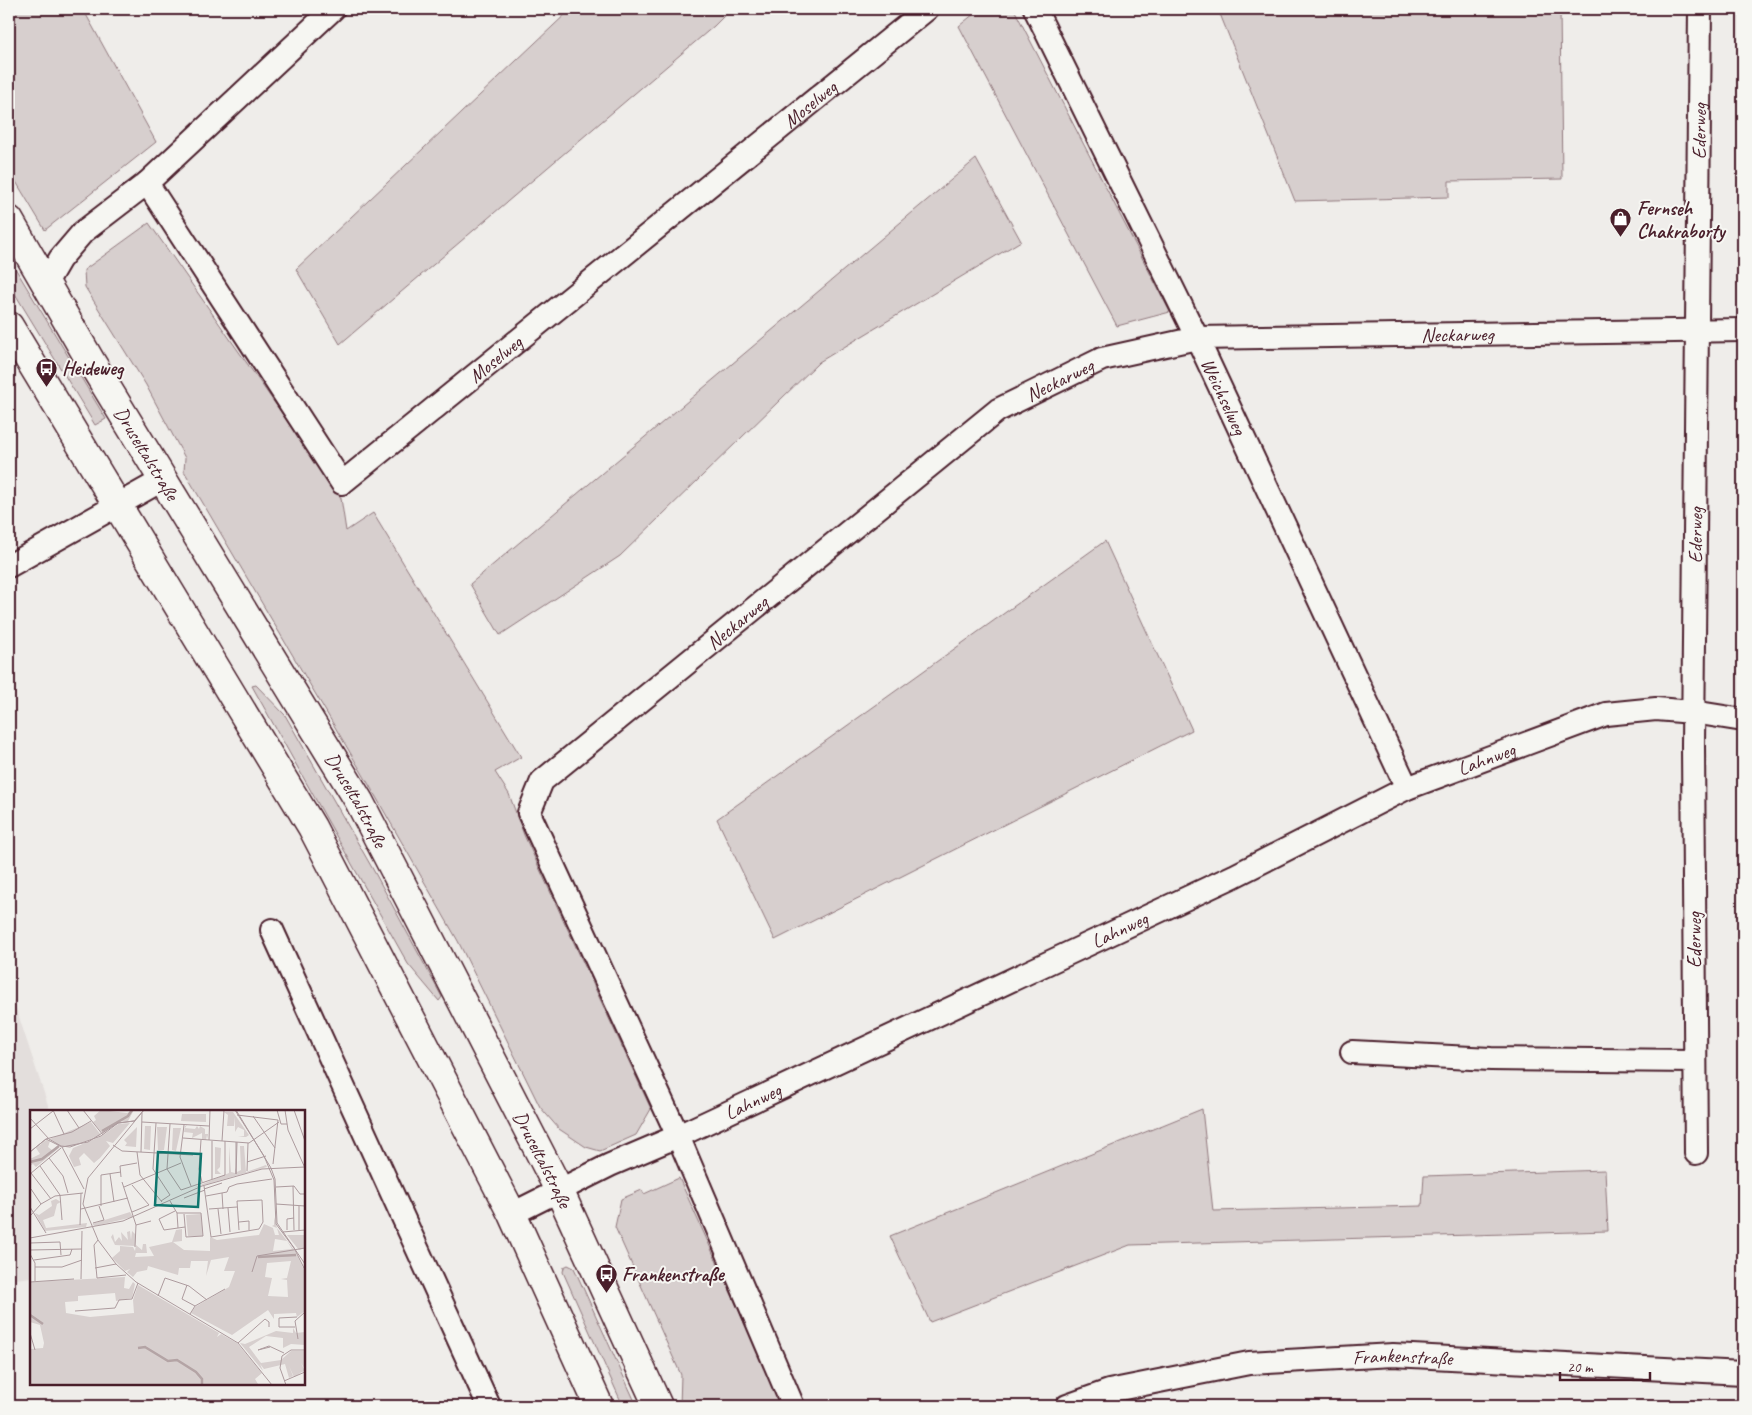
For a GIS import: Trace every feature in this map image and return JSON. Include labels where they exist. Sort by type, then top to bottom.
[{"type":"main road","name":"Druseltalstraße","points":[[9,220],[90,360],[358,801],[559,1190],[658,1406]]},
{"type":"main road","points":[[9,326],[312,827],[512,1214],[599,1406]]},
{"type":"street","points":[[46,283],[60,259],[83,232],[147,183],[334,9]]},
{"type":"street","name":"Moselweg","points":[[147,183],[342,483],[927,9]]},
{"type":"street","name":"Weichselweg","points":[[1036,9],[1197,338],[1407,788]]},
{"type":"street","name":"Ederweg","points":[[1696,1153],[1693,712],[1700,9]]},
{"type":"street","name":"Neckarweg","points":[[678,1136],[529,812],[542,780],[998,410],[1102,359],[1197,338],[1698,329],[1743,330]]},
{"type":"street","points":[[9,566],[164,479]]},
{"type":"street","name":"Lahnweg","points":[[512,1214],[610,1165],[678,1136],[1234,876],[1407,788],[1606,714],[1656,709],[1693,712],[1743,720]]},
{"type":"street","points":[[272,930],[489,1406]]},
{"type":"street","points":[[1352,1052],[1491,1059],[1695,1061]]},
{"type":"street","points":[[678,1136],[793,1406]]},
{"type":"street","name":"Frankenstraße","points":[[1067,1406],[1109,1391],[1249,1363],[1393,1354],[1743,1373]]},
{"type":"shaded area","points":[[9,9],[83,9],[156,142],[45,230],[9,170]]},
{"type":"shaded area","points":[[571,9],[731,9],[714,26],[340,344],[296,269]]},
{"type":"shaded area","points":[[980,9],[1014,9],[1170,312],[1117,326],[959,26]]},
{"type":"shaded area","points":[[1218,9],[1560,9],[1562,179],[1449,181],[1449,197],[1295,201]]},
{"type":"shaded area","points":[[976,159],[1021,241],[819,362],[620,556],[500,635],[470,584]]},
{"type":"shaded area","points":[[149,223],[341,498],[346,531],[373,513],[521,757],[495,772],[509,794],[524,835],[651,1109],[636,1135],[600,1151],[586,1147],[559,1129],[540,1107],[458,941],[368,783],[184,471],[185,458],[146,385],[85,287],[84,270]]},
{"type":"shaded area","points":[[9,258],[106,419],[95,425],[9,284]]},
{"type":"shaded area","points":[[1105,541],[1192,730],[775,940],[717,819]]},
{"type":"shaded area","points":[[256,685],[285,715],[375,873],[442,997],[439,1001],[408,964],[252,686]]},
{"type":"shaded area","points":[[9,987],[50,1110],[30,1110],[30,1277],[9,1280]]},
{"type":"shaded area","points":[[1202,1109],[1213,1211],[1422,1206],[1424,1176],[1605,1170],[1608,1231],[1130,1245],[930,1322],[890,1236]]},
{"type":"shaded area","points":[[679,1178],[782,1406],[680,1406],[681,1375],[615,1227],[621,1199],[642,1190],[644,1194]]},
{"type":"shaded area","points":[[568,1265],[574,1268],[637,1406],[623,1406],[563,1272],[564,1267]]},
{"type":"place","name":"Fernseh Chakraborty","points":[[1621,238]]},
{"type":"place","name":"Heideweg","points":[[46,387]]},
{"type":"place","name":"Frankenstraße","points":[[606,1293]]}]
